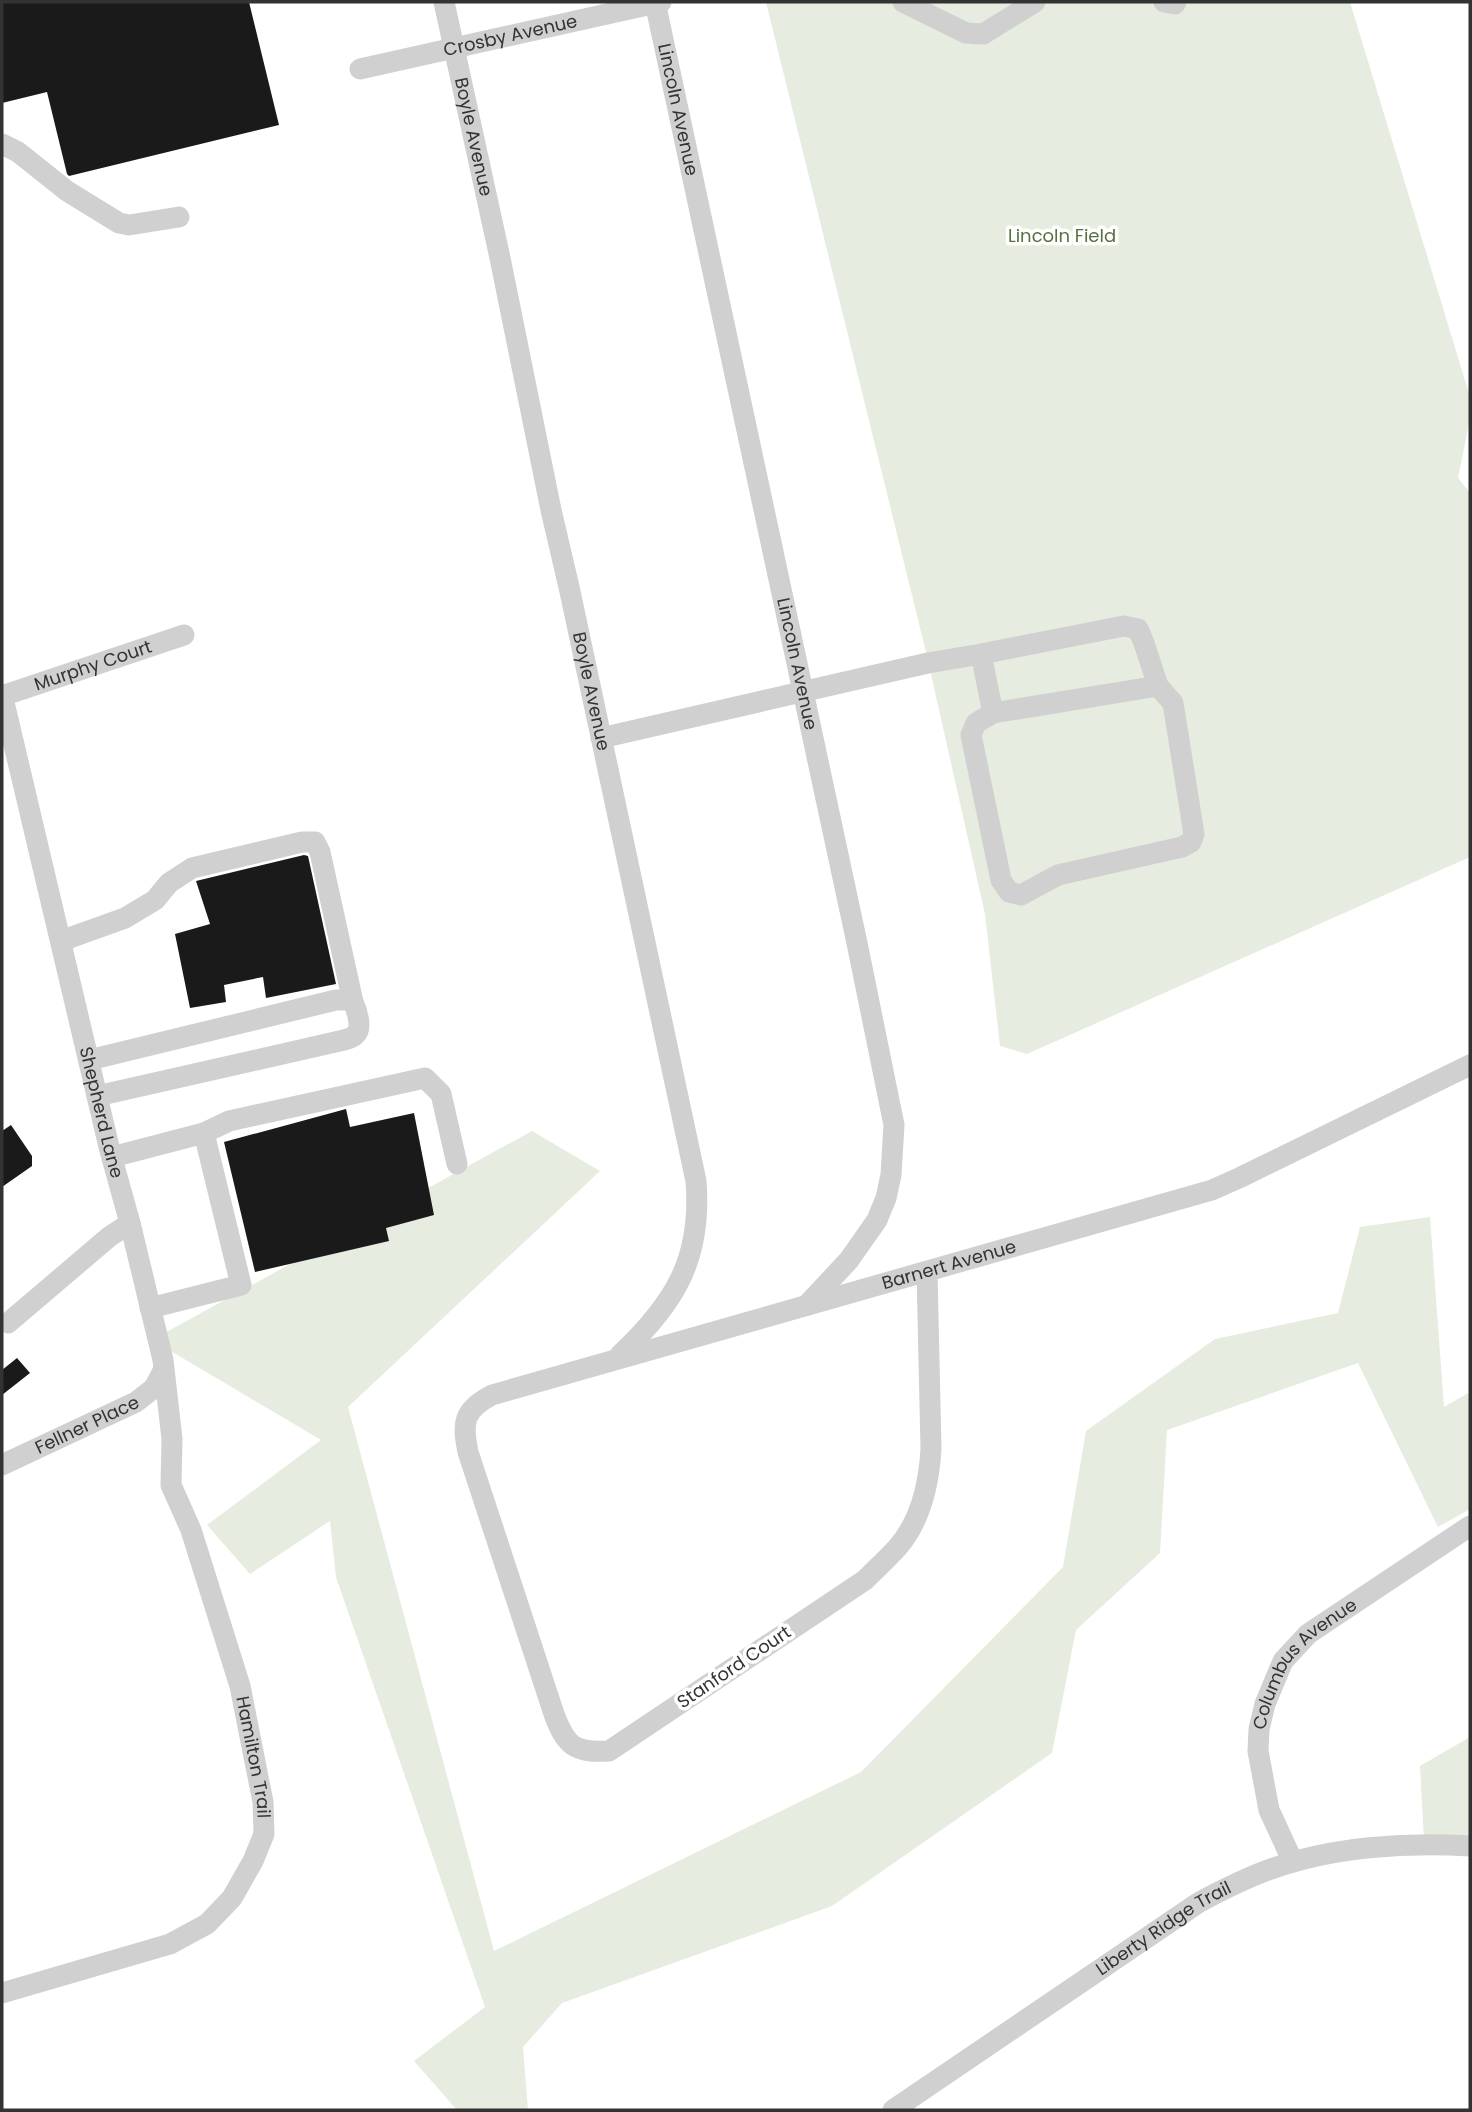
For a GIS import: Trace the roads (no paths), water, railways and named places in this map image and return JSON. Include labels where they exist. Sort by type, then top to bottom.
[{"type":"street","name":"Boyle Avenue","points":[[444,2],[696,1181],[698,1207],[693,1249],[677,1289],[642,1335],[616,1359]]},
{"type":"street","name":"Crosby Avenue","points":[[360,69],[657,2]]},
{"type":"street","name":"Lincoln Avenue","points":[[657,2],[894,1125],[891,1175],[877,1220],[849,1260],[807,1305]]},
{"type":"street","points":[[903,2],[966,33],[984,33],[1035,2]]},
{"type":"street","points":[[1164,2],[1176,2]]},
{"type":"street","points":[[2,145],[18,152],[67,191],[119,223],[130,225],[179,217]]},
{"type":"street","points":[[601,738],[928,663],[1124,626],[1138,629],[1158,686],[1173,703],[1194,834],[1191,842],[1182,847],[1058,876],[1021,895],[1009,892],[1001,880],[971,735],[976,723],[993,713],[1158,686]]},
{"type":"street","name":"Murphy Court","points":[[2,699],[184,635]]},
{"type":"street","points":[[981,654],[993,713]]},
{"type":"street","name":"Shepherd Lane","points":[[2,699],[163,1360],[172,1440],[171,1485],[191,1530]]},
{"type":"street","points":[[61,942],[125,918],[155,900],[169,883],[192,868],[302,842],[315,842],[320,852],[356,1007],[359,1029],[356,1035],[344,1040],[97,1096]]},
{"type":"street","points":[[89,1060],[336,1000],[353,1002]]},
{"type":"street","name":"Barnert Avenue","points":[[473,1466],[464,1431],[467,1414],[478,1402],[492,1395],[1212,1190],[1470,1065]]},
{"type":"street","points":[[112,1157],[204,1133],[229,1121],[425,1078],[441,1094],[457,1164]]},
{"type":"street","points":[[150,1308],[241,1285],[204,1133]]},
{"type":"street","points":[[8,1323],[109,1237],[130,1223]]},
{"type":"street","name":"Stanford Court","points":[[473,1466],[559,1729],[575,1749],[608,1751],[865,1580],[899,1547],[918,1513],[930,1471],[927,1272]]},
{"type":"street","name":"Fellner Place","points":[[2,1465],[136,1402],[154,1388],[163,1371]]},
{"type":"street","name":"Columbus Avenue","points":[[1293,1862],[1269,1810],[1258,1751],[1259,1729],[1265,1704],[1283,1661],[1308,1634],[1470,1526]]},
{"type":"street","name":"Hamilton Trail","points":[[2,1993],[170,1944],[207,1924],[232,1898],[253,1861],[264,1834],[263,1802],[240,1686],[191,1530]]},
{"type":"street","name":"Liberty Ridge Trail","points":[[892,2110],[1198,1903],[1236,1883],[1293,1862],[1336,1852],[1378,1847],[1470,1846]]},
{"type":"park label","name":"Lincoln Field","points":[[1062,236]]}]
